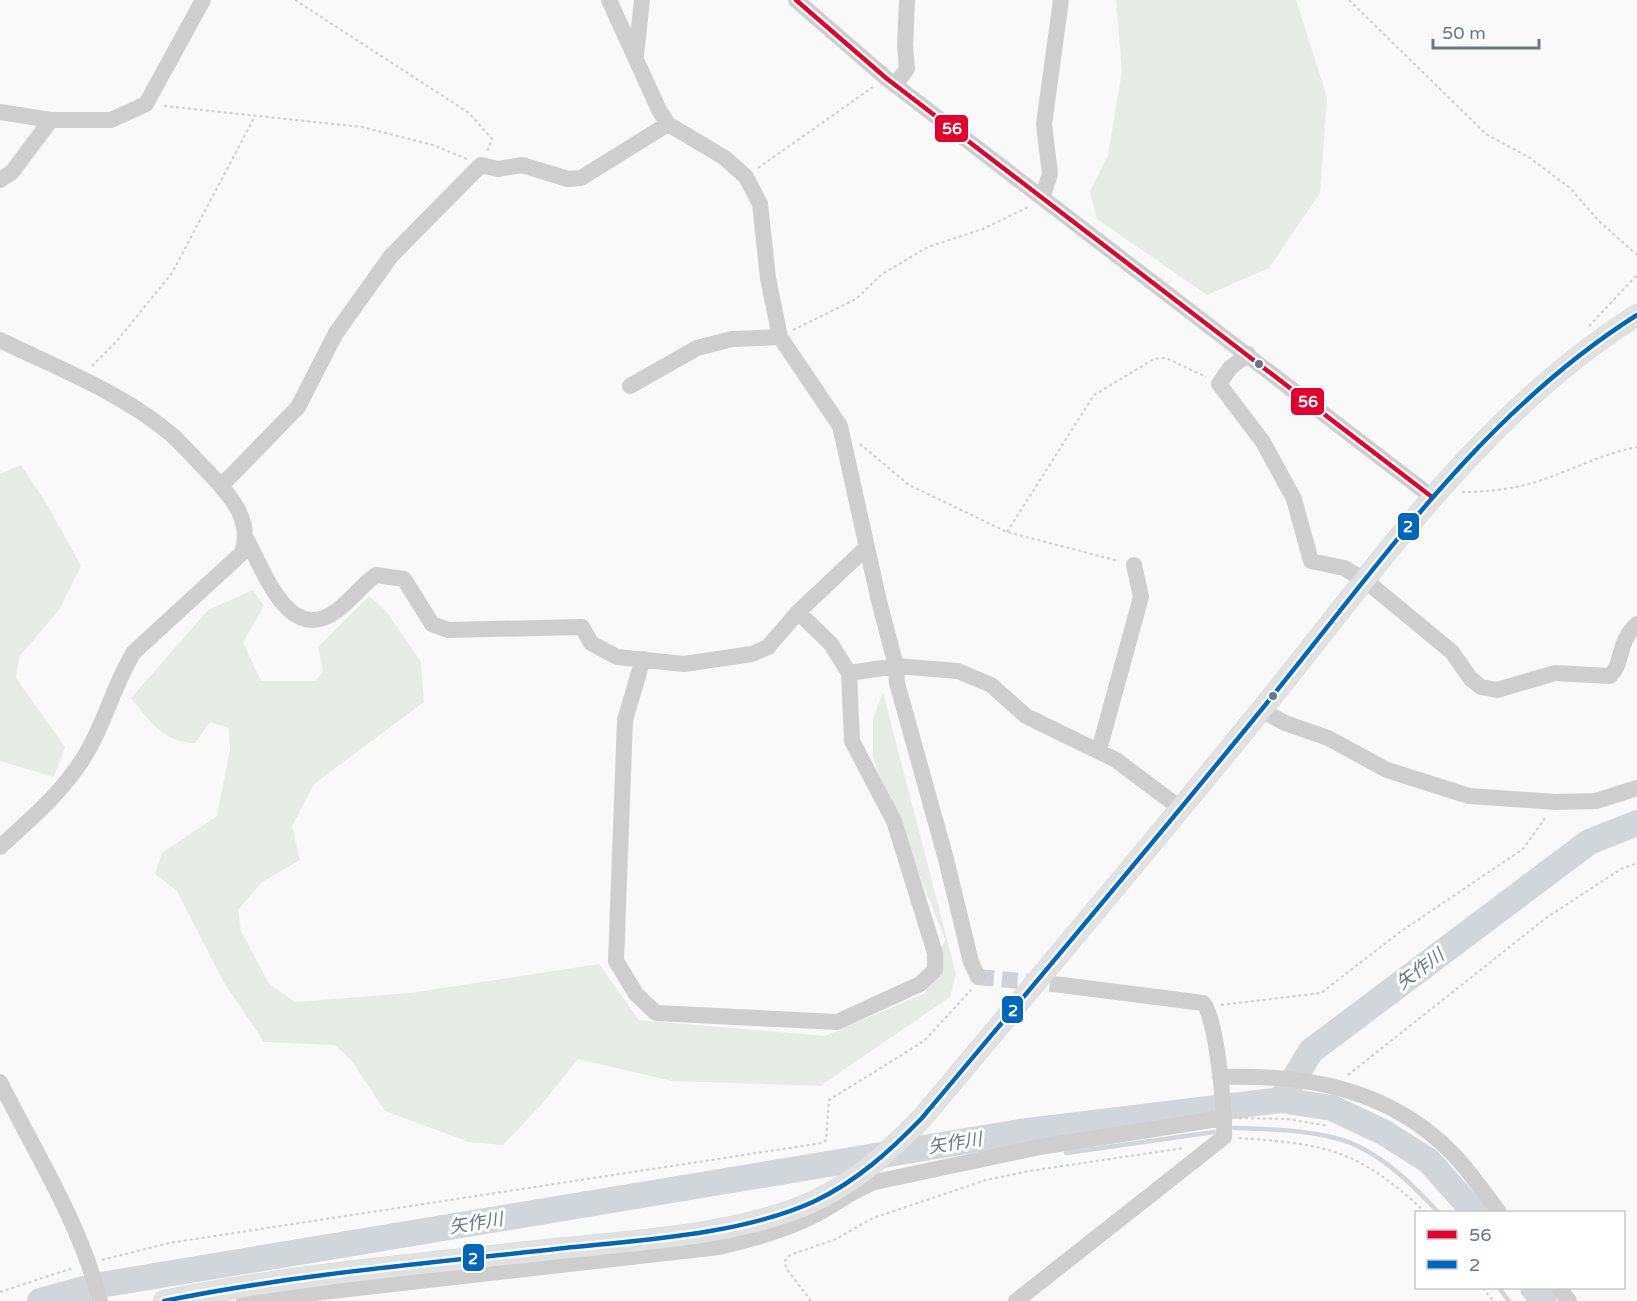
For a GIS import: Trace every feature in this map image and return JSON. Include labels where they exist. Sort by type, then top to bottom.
[{"type":"main road","points":[[164,1301],[279,1280],[686,1233],[784,1212],[851,1184],[922,1118],[1261,710],[1446,480],[1536,389],[1571,360],[1637,315]]},
{"type":"street","points":[[0,112],[51,120],[111,120],[146,104],[203,0]]},
{"type":"street","points":[[609,0],[659,110],[669,124],[724,158],[746,177],[760,204],[768,278],[780,337],[840,426],[866,548],[896,666],[897,683],[946,859],[971,962],[978,976]]},
{"type":"street","points":[[636,57],[642,0]]},
{"type":"street","points":[[796,0],[890,82],[1432,497]]},
{"type":"street","points":[[890,82],[907,69],[904,46],[907,0]]},
{"type":"street","points":[[1042,198],[1050,174],[1044,124],[1061,0]]},
{"type":"street","points":[[0,180],[12,172],[51,120]]},
{"type":"street","points":[[221,486],[298,407],[336,333],[391,256],[481,165],[498,169],[522,165],[567,179],[581,178],[669,124]]},
{"type":"street","points":[[630,386],[697,348],[732,339],[780,337]]},
{"type":"street","points":[[0,340],[129,406],[171,435],[221,486],[239,508],[247,540],[284,607],[299,619],[325,618],[339,609],[360,587],[376,575],[404,579],[432,624],[448,630],[582,627],[591,642],[617,657],[684,664],[752,654],[768,647],[798,612],[866,548]]},
{"type":"street","points":[[1248,354],[1230,368],[1219,384],[1263,442],[1294,499],[1311,561],[1344,568],[1366,580],[1452,652],[1470,678],[1481,687],[1497,690],[1555,673],[1610,676],[1618,668],[1620,646],[1637,624]]},
{"type":"street","points":[[0,847],[57,791],[87,753],[123,670],[134,652],[242,553],[247,540]]},
{"type":"street","points":[[1099,750],[1141,597],[1134,565]]},
{"type":"street","points":[[642,659],[625,720],[620,910],[616,961],[636,994],[656,1013],[837,1022],[920,984],[935,970],[935,953],[894,821],[852,741],[849,673],[831,644],[798,612]]},
{"type":"street","points":[[849,673],[896,666],[958,671],[991,685],[1026,716],[1099,750],[1180,808]]},
{"type":"street","points":[[1261,710],[1285,723],[1328,738],[1387,770],[1469,796],[1556,802],[1596,801],[1637,788]]},
{"type":"street","points":[[1016,1301],[1224,1137],[1220,1082],[1206,1007],[1197,1000],[1062,985]]},
{"type":"street","points":[[1220,1082],[1276,1076],[1339,1087],[1386,1107],[1411,1120],[1434,1137],[1454,1156],[1499,1211]]},
{"type":"street","points":[[0,1082],[76,1229],[91,1265],[100,1301]]},
{"type":"street","points":[[244,1301],[719,1247],[773,1233],[813,1217],[851,1184],[875,1182],[1041,1147],[1223,1116]]},
{"type":"path","points":[[146,104],[362,127],[433,145],[481,165],[492,139],[469,113],[295,0]]},
{"type":"path","points":[[1349,0],[1486,134],[1530,158],[1570,188],[1598,220],[1637,255]]},
{"type":"path","points":[[746,177],[890,82]]},
{"type":"path","points":[[80,379],[116,342],[172,273],[254,117]]},
{"type":"path","points":[[780,337],[856,299],[882,274],[928,247],[983,229],[1042,198]]},
{"type":"path","points":[[1586,330],[1637,275]]},
{"type":"path","points":[[1007,532],[1094,395],[1154,360],[1166,358],[1219,384]]},
{"type":"path","points":[[840,426],[909,485],[1007,532],[1134,565]]},
{"type":"path","points":[[1446,480],[1460,492],[1491,492],[1535,482],[1611,452],[1637,447]]},
{"type":"path","points":[[1206,1007],[1322,993],[1400,932],[1523,849],[1556,802]]},
{"type":"path","points":[[1339,1087],[1352,1071],[1545,918],[1621,869],[1637,863]]},
{"type":"path","points":[[0,1292],[169,1244],[822,1143],[826,1140],[829,1100],[924,1041],[970,992],[978,976]]},
{"type":"path","points":[[1223,1116],[1287,1119],[1328,1126]]},
{"type":"path","points":[[1224,1137],[1317,1145],[1361,1160],[1401,1189],[1424,1211]]},
{"type":"path","points":[[811,1301],[786,1268],[785,1261],[790,1255],[836,1239],[873,1218],[986,1180],[1029,1171],[1178,1148],[1196,1146],[1207,1149]]},
{"type":"shaded area","points":[[1116,0],[1296,0],[1327,97],[1320,193],[1269,268],[1207,295],[1097,219],[1090,191],[1108,155],[1122,71]]},
{"type":"shaded area","points":[[21,465],[48,506],[81,566],[59,610],[19,657],[16,678],[65,747],[54,777],[0,761],[0,474]]},
{"type":"shaded area","points":[[253,590],[264,606],[243,642],[261,681],[316,681],[323,671],[318,647],[369,596],[386,611],[421,662],[424,702],[314,784],[292,826],[300,860],[261,883],[238,910],[241,931],[269,984],[295,1002],[410,993],[599,964],[639,1020],[825,1036],[925,993],[945,939],[873,758],[873,719],[883,692],[956,974],[950,997],[820,1086],[672,1081],[578,1059],[541,1105],[503,1145],[469,1142],[385,1111],[351,1060],[335,1045],[264,1042],[223,981],[177,891],[155,874],[162,853],[217,816],[230,749],[229,728],[210,722],[195,743],[174,739],[158,729],[131,698],[208,610]]},
{"type":"waterway","name":"矢作川","points":[[40,1301],[95,1286],[1020,1132],[1281,1100],[1311,1051],[1589,842],[1637,823]]},
{"type":"waterway","points":[[1281,1100],[1332,1108],[1383,1132],[1429,1161],[1473,1211]]},
{"type":"waterway","points":[[1234,1128],[1300,1132],[1326,1136],[1353,1144],[1393,1169],[1437,1211]]},
{"type":"waterway","points":[[1066,1153],[1214,1132]]},
{"type":"waterway","points":[[1500,1289],[1509,1301]]},
{"type":"waterway","points":[[1534,1289],[1544,1301]]},
{"type":"tunnel","points":[[978,977],[1062,985]]},
{"type":"transit line","name":"56","points":[[796,0],[886,78],[1432,497]]},
{"type":"transit line","name":"2","points":[[164,1301],[314,1276],[693,1234],[757,1221],[787,1212],[815,1201],[859,1175],[922,1118],[1178,812],[1434,496],[1528,398],[1581,355],[1637,315]]}]
